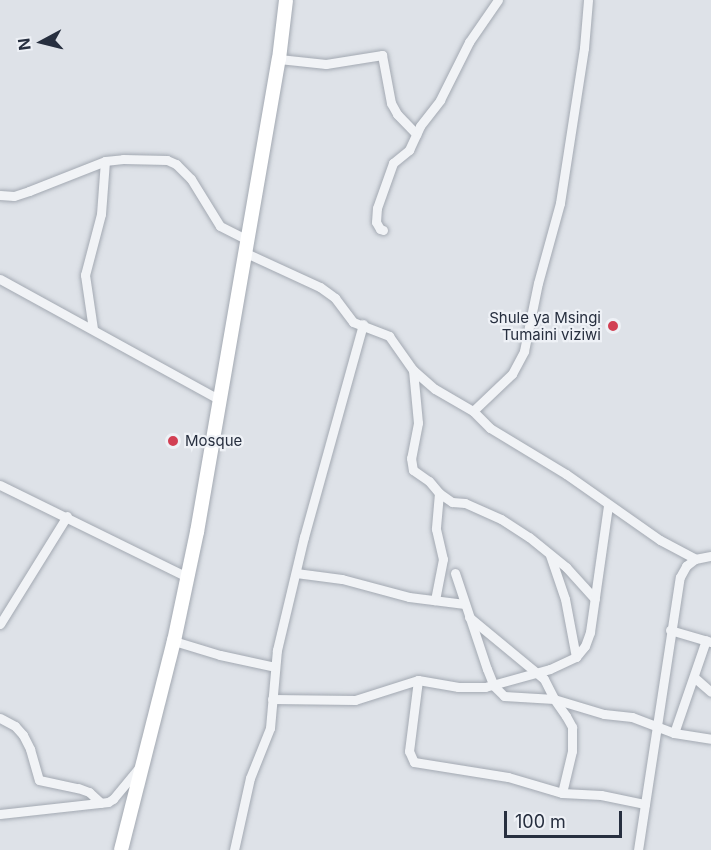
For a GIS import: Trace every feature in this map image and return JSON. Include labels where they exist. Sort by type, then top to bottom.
[{"type":"highway","points":[[121,850],[174,641],[187,577],[247,247],[279,58],[286,0]]},
{"type":"street","points":[[383,230],[377,226],[376,215],[393,163],[409,150],[416,134],[440,100],[469,42],[498,0]]},
{"type":"street","points":[[473,411],[512,374],[524,351],[538,283],[560,203],[584,48],[588,0]]},
{"type":"street","points":[[279,58],[326,64],[382,55],[391,103],[397,114],[416,134]]},
{"type":"street","points":[[0,195],[14,196],[30,191],[105,161],[157,159],[176,164],[191,179],[220,226],[247,247],[320,287],[335,298],[353,322],[389,336],[413,370],[435,389],[473,411],[490,428],[566,474],[660,540],[695,559]]},
{"type":"street","points":[[93,329],[85,275],[101,214],[105,161]]},
{"type":"street","points":[[0,279],[220,400]]},
{"type":"street","points":[[234,850],[250,778],[270,728],[275,666],[324,457],[363,324]]},
{"type":"street","points":[[413,370],[418,423],[411,458],[413,470],[452,502],[465,503],[501,519],[573,573],[595,599]]},
{"type":"street","points":[[0,485],[68,516],[187,577]]},
{"type":"street","points":[[435,600],[443,559],[436,529],[439,493]]},
{"type":"street","points":[[272,699],[355,700],[378,695],[418,680],[458,687],[494,686],[558,666],[576,657],[585,646],[590,632],[608,505]]},
{"type":"street","points":[[0,624],[68,516]]},
{"type":"street","points":[[550,555],[565,599],[576,657]]},
{"type":"street","points":[[638,850],[658,728],[670,630],[680,577],[686,566],[695,559],[711,555]]},
{"type":"street","points":[[296,573],[342,579],[399,594],[465,604]]},
{"type":"street","points":[[455,573],[494,686],[504,696],[552,695],[604,714],[632,717],[674,733],[711,739]]},
{"type":"street","points":[[469,617],[536,672],[567,716],[573,738],[562,793]]},
{"type":"street","points":[[670,630],[708,641],[674,733]]},
{"type":"street","points":[[174,641],[220,655],[275,666]]},
{"type":"street","points":[[552,695],[558,666]]},
{"type":"street","points":[[695,678],[711,692]]},
{"type":"street","points":[[418,680],[410,751],[414,762],[508,777],[562,793],[601,795],[645,804]]},
{"type":"street","points":[[0,718],[15,726],[23,735],[30,749],[39,780],[89,792],[101,803]]},
{"type":"street","points":[[0,814],[101,803],[113,799],[144,762]]},
{"type":"place","name":"Shule ya Msingi Tumaini viziwi","points":[[613,326]]},
{"type":"place","name":"Mosque","points":[[173,441]]}]
